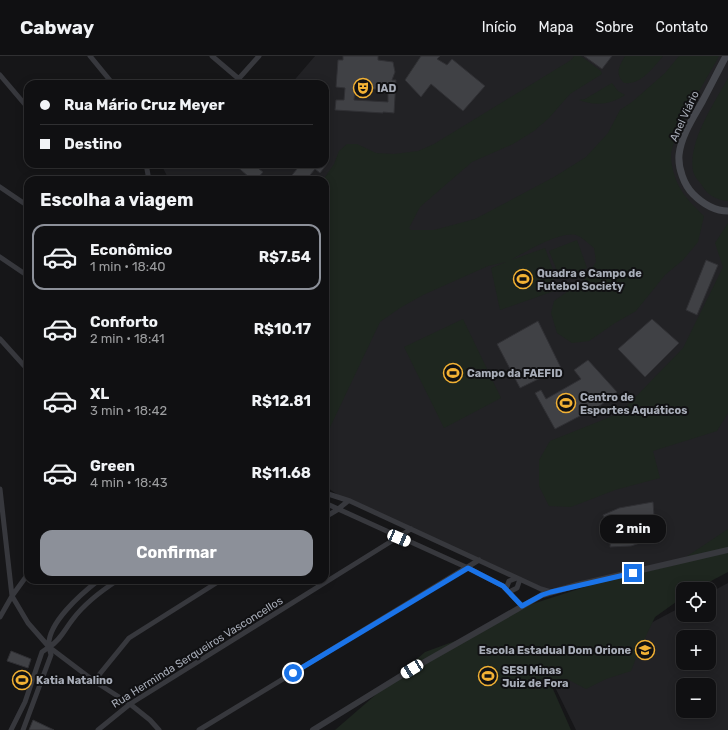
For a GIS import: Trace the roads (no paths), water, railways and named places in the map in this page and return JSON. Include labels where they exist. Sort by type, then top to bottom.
[{"type":"main road","name":"Anel Viário","points":[[726,56],[682,140],[679,155],[681,172],[686,186],[691,192],[700,201],[710,207],[728,211]]},
{"type":"street","points":[[90,56],[110,80]]},
{"type":"street","points":[[212,56],[239,79],[259,56]]},
{"type":"street","points":[[0,74],[24,103]]},
{"type":"street","points":[[0,187],[24,203]]},
{"type":"street","points":[[0,256],[24,273]]},
{"type":"street","points":[[0,339],[24,366]]},
{"type":"street","points":[[0,489],[12,596],[28,623],[49,647],[94,681],[130,704],[150,720],[158,730]]},
{"type":"street","points":[[329,494],[348,501],[551,592]]},
{"type":"street","points":[[329,515],[348,501]]},
{"type":"street","points":[[329,506],[468,568],[508,590],[522,606]]},
{"type":"street","name":"Rua Herminda Serqueiros Vasconcellos","points":[[329,581],[411,530]]},
{"type":"street","points":[[314,730],[412,669],[542,595],[728,551]]},
{"type":"street","points":[[199,730],[479,560]]},
{"type":"street","points":[[508,590],[509,582],[518,578]]},
{"type":"street","points":[[508,590],[517,588],[518,578]]},
{"type":"street","points":[[0,616],[24,580]]},
{"type":"street","points":[[22,730],[51,655],[48,641],[60,619],[80,595],[95,584]]},
{"type":"street","points":[[11,730],[18,719],[42,652],[57,643],[72,618],[99,592],[111,584]]},
{"type":"street","points":[[94,681],[129,638],[143,627],[214,584]]},
{"type":"street","name":"Rua Herminda Serqueiros Vasconcellos","points":[[98,730],[130,704],[324,584]]},
{"type":"street","points":[[31,685],[39,688]]},
{"type":"place","name":"IAD","points":[[363,88]]},
{"type":"place","name":"Quadra e Campo de Futebol Society","points":[[523,279]]},
{"type":"place","name":"Campo da FAEFID","points":[[453,373]]},
{"type":"place","name":"Centro de Esportes Aquáticos","points":[[566,403]]},
{"type":"place","name":"Escola Estadual Dom Orione","points":[[645,650]]},
{"type":"place","name":"SESI Minas Juiz de Fora","points":[[488,676]]},
{"type":"place","name":"Katia Natalino","points":[[22,680]]}]
